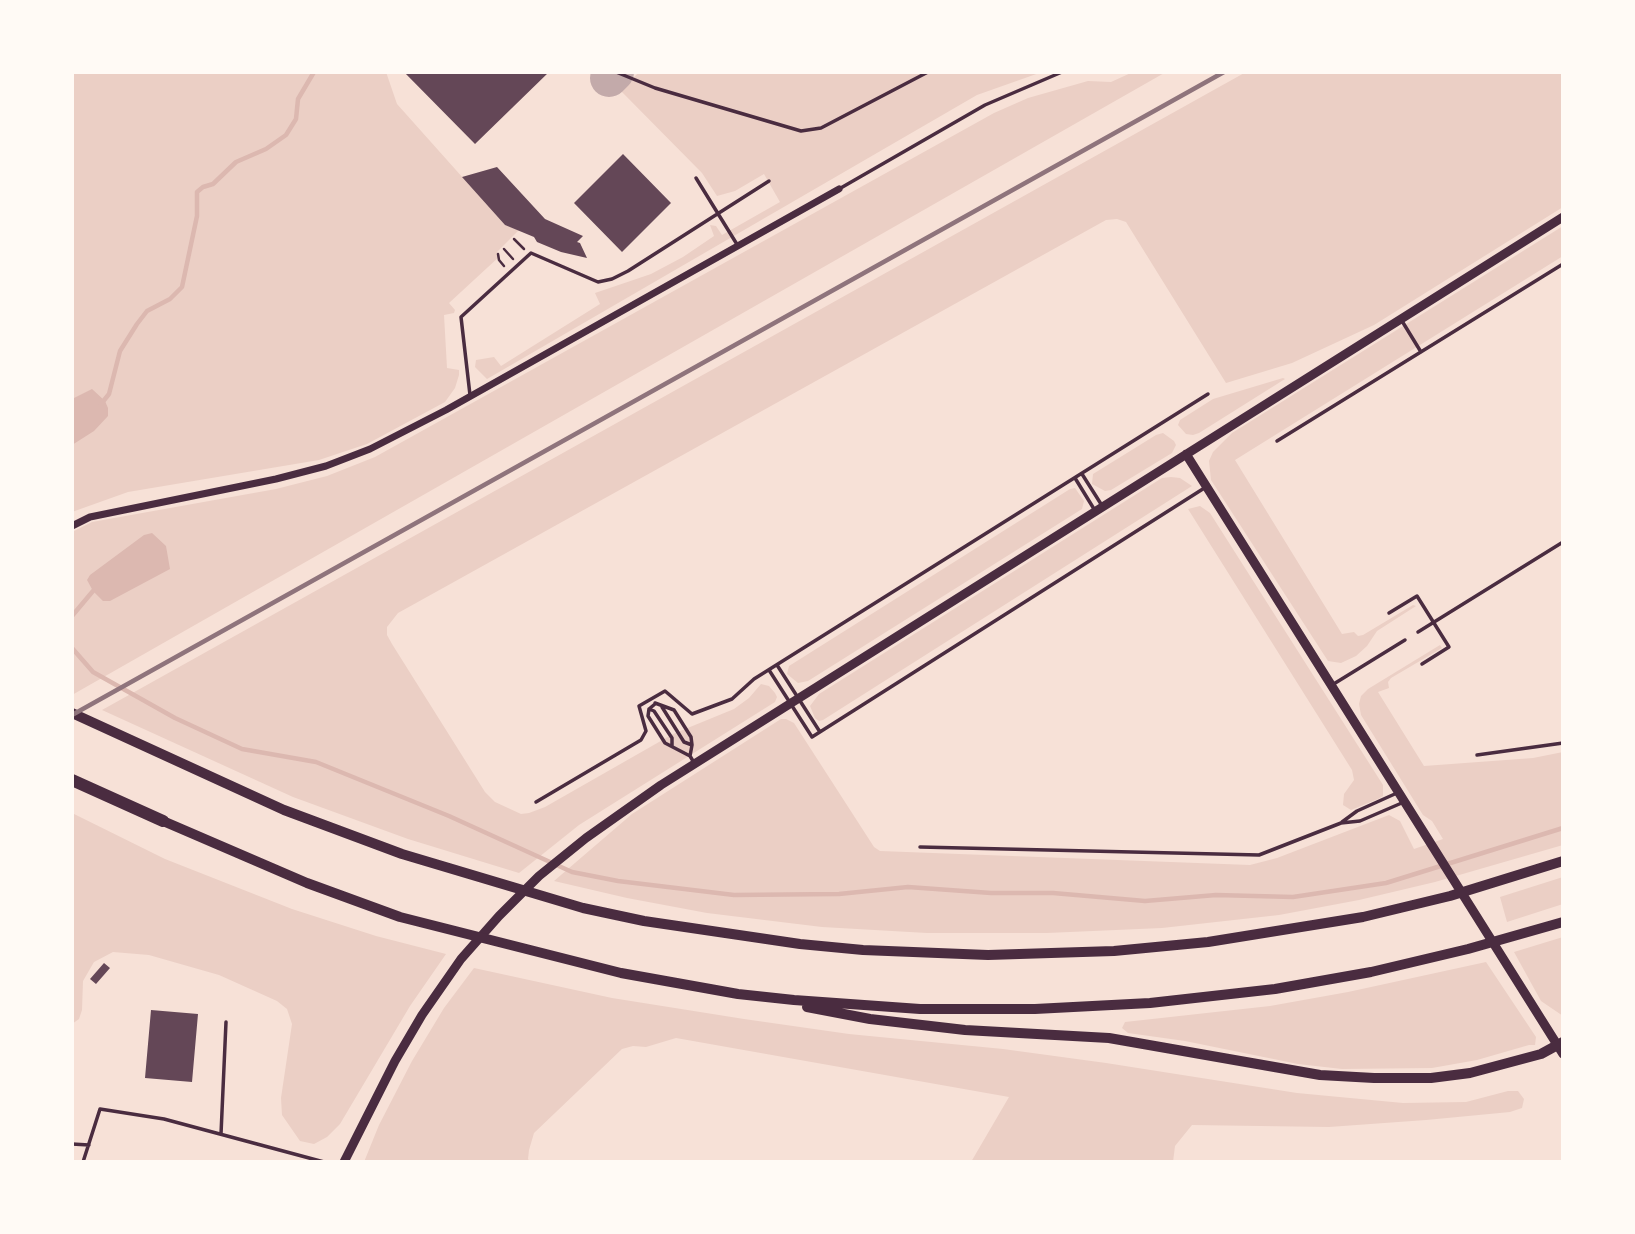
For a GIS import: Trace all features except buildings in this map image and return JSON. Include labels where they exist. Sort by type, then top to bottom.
[{"type":"highway","points":[[72,780],[163,821]]},
{"type":"highway","points":[[72,787],[163,821]]},
{"type":"main road","points":[[72,713],[284,810],[402,854],[583,908],[658,923],[800,944],[875,951],[988,955],[1114,951],[1208,942],[1363,917],[1450,896],[1563,861]]},
{"type":"main road","points":[[163,821],[307,883],[400,917],[621,973],[870,1018],[965,1030],[1109,1038],[1320,1074],[1374,1078],[1431,1078],[1470,1073],[1562,1047]]},
{"type":"main road","points":[[738,994],[920,1009],[1035,1009],[1150,1003],[1275,989],[1371,972],[1468,949],[1563,922]]},
{"type":"street","points":[[72,526],[101,514],[276,479],[326,466],[370,449],[470,397],[839,189]]},
{"type":"street","points":[[344,1162],[395,1061],[461,959],[538,876],[586,838],[692,760],[794,701],[1563,217]]},
{"type":"street","points":[[1186,454],[1398,793],[1562,1047]]},
{"type":"lane","points":[[616,72],[655,88],[801,131],[821,128],[928,72]]},
{"type":"lane","points":[[839,189],[985,105],[1062,72]]},
{"type":"lane","points":[[696,178],[738,246]]},
{"type":"lane","points":[[470,397],[461,317],[531,253],[598,282],[628,271],[769,181]]},
{"type":"lane","points":[[1277,441],[1563,264]]},
{"type":"lane","points":[[1400,319],[1422,352]]},
{"type":"lane","points":[[536,802],[645,736],[639,706],[665,691],[692,714],[732,699],[754,679],[1208,394]]},
{"type":"lane","points":[[1082,474],[1099,508]]},
{"type":"lane","points":[[1075,478],[1099,508]]},
{"type":"lane","points":[[776,665],[812,737],[1206,487]]},
{"type":"lane","points":[[1418,632],[1563,542]]},
{"type":"lane","points":[[1389,613],[1417,596],[1449,647],[1422,664]]},
{"type":"lane","points":[[1331,686],[1405,640]]},
{"type":"lane","points":[[769,670],[820,732]]},
{"type":"lane","points":[[652,699],[655,704],[674,710],[691,737],[692,760]]},
{"type":"lane","points":[[655,704],[649,709],[648,716],[665,743],[692,760]]},
{"type":"lane","points":[[662,706],[684,742],[692,745]]},
{"type":"lane","points":[[649,709],[654,711],[672,738],[672,746]]},
{"type":"lane","points":[[1477,755],[1563,743]]},
{"type":"lane","points":[[920,847],[1259,855],[1340,823],[1357,811],[1398,793]]},
{"type":"lane","points":[[1340,823],[1360,821],[1404,802]]},
{"type":"lane","points":[[220,1134],[226,1022]]},
{"type":"lane","points":[[83,1162],[100,1109],[164,1119],[324,1162]]},
{"type":"lane","points":[[72,1144],[89,1144]]},
{"type":"path","points":[[514,239],[529,255]]},
{"type":"path","points":[[504,249],[518,264]]},
{"type":"path","points":[[498,254],[499,260],[510,272]]},
{"type":"shaded area","points":[[72,72],[386,72],[397,104],[505,225],[519,230],[497,252],[500,256],[449,303],[455,310],[454,313],[444,315],[447,368],[459,370],[459,375],[455,388],[445,402],[367,444],[319,460],[128,492],[72,512]]},
{"type":"shaded area","points":[[639,72],[1042,72],[977,95],[487,379],[475,367],[476,360],[494,357],[501,366],[600,304],[595,293],[651,274],[683,257],[714,236],[710,225],[716,226],[722,235],[780,202],[764,174],[735,191],[717,196],[702,173],[621,91]]},
{"type":"shaded area","points":[[1133,72],[1166,72],[72,695],[72,532],[92,522],[276,489],[327,476],[375,457],[994,113],[1028,98],[1088,81],[1111,82]]},
{"type":"shaded area","points":[[1246,72],[1563,72],[1563,207],[1374,325],[1292,363],[1226,383],[1126,222],[1106,220],[398,613],[387,627],[387,635],[392,644],[485,792],[495,802],[521,814],[545,807],[673,734],[734,709],[749,698],[761,684],[769,686],[777,697],[775,702],[579,825],[519,873],[408,839],[293,797],[102,710]]},
{"type":"shaded area","points":[[1563,226],[1563,256],[1235,460],[1342,634],[1354,632],[1358,636],[1363,635],[1413,605],[1416,606],[1377,631],[1356,656],[1341,663],[1328,661],[1211,480],[1209,461],[1213,452],[1232,433]]},
{"type":"shaded area","points":[[1285,379],[1199,433],[1186,434],[1178,425],[1180,420],[1213,399]]},
{"type":"shaded area","points":[[92,389],[105,401],[108,416],[94,431],[72,445],[72,399]]},
{"type":"shaded area","points":[[1163,433],[1176,445],[1172,453],[1111,490],[1105,491],[1092,484],[1093,474]]},
{"type":"shaded area","points":[[1162,478],[1180,478],[1192,486],[823,720],[815,718],[810,706],[819,694]]},
{"type":"shaded area","points":[[1075,488],[1084,501],[1082,509],[808,681],[798,683],[787,674],[789,666]]},
{"type":"shaded area","points":[[1200,506],[1210,513],[1383,785],[1383,796],[1351,810],[1343,805],[1344,794],[1354,780],[1352,770],[1188,509]]},
{"type":"shaded area","points":[[152,533],[166,546],[170,569],[110,601],[103,601],[87,580],[90,575],[144,535]]},
{"type":"shaded area","points":[[1440,645],[1442,648],[1391,678],[1388,682],[1389,688],[1378,692],[1424,766],[1533,758],[1563,752],[1563,845],[1435,882],[1279,915],[1162,928],[1047,933],[927,933],[822,927],[707,913],[554,881],[632,814],[781,719],[794,723],[874,847],[880,851],[1250,865],[1277,858],[1389,815],[1400,821],[1414,849],[1443,839],[1432,821],[1423,815],[1361,715],[1359,704],[1361,696],[1368,689]]},
{"type":"shaded area","points":[[72,813],[165,859],[292,909],[376,936],[446,954],[410,1006],[340,1124],[327,1137],[314,1144],[300,1141],[282,1115],[281,1098],[292,1024],[287,1009],[277,1001],[219,975],[149,955],[113,952],[94,962],[83,981],[82,1010],[79,1019],[72,1024]]},
{"type":"shaded area","points":[[1563,877],[1563,904],[1507,922],[1500,897]]},
{"type":"shaded area","points":[[1563,937],[1563,1016],[1541,1001],[1514,952]]},
{"type":"shaded area","points":[[1486,962],[1536,1037],[1535,1045],[1432,1068],[1342,1069],[1298,1064],[1185,1041],[1128,1033],[1122,1028],[1125,1022],[1270,1006]]},
{"type":"shaded area","points":[[474,968],[612,998],[744,1019],[849,1034],[1003,1049],[1297,1093],[1403,1103],[1466,1102],[1518,1091],[1524,1099],[1522,1108],[1510,1112],[1426,1120],[1329,1127],[1192,1125],[1175,1146],[1173,1162],[971,1162],[1009,1097],[676,1038],[646,1047],[622,1049],[534,1133],[529,1150],[530,1162],[364,1162],[379,1125],[412,1061],[444,1008]]},
{"type":"waterway","points":[[101,404],[109,394],[120,351],[137,324],[147,311],[170,299],[182,287],[197,216],[197,192],[213,184],[236,162],[266,149],[286,135],[296,119],[298,99],[314,72]]},
{"type":"waterway","points":[[72,616],[93,591]]},
{"type":"waterway","points":[[72,648],[93,672],[175,718],[242,749],[316,762],[449,816],[572,872],[618,881],[734,895],[839,894],[908,887],[991,893],[1053,893],[1145,901],[1216,895],[1293,897],[1386,883],[1563,828]]},
{"type":"taxiway","points":[[609,78],[615,72]]},
{"type":"railway","points":[[72,715],[1224,72]]}]
